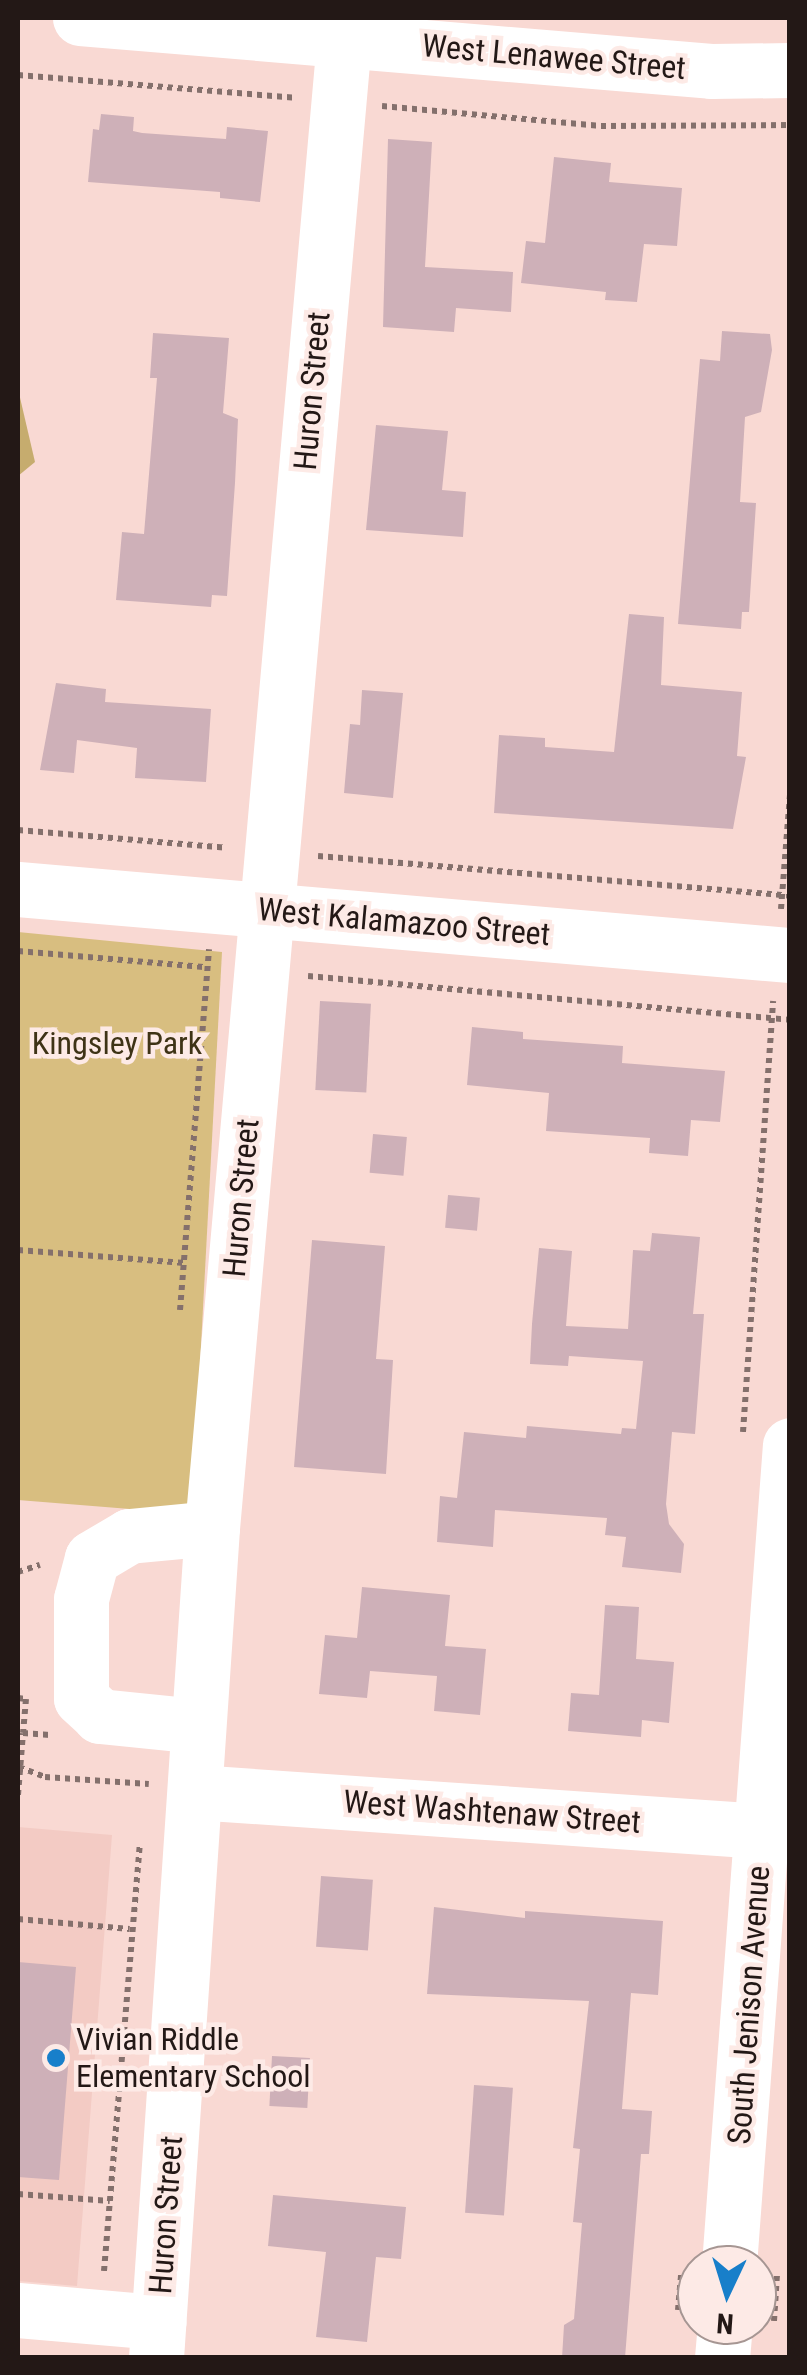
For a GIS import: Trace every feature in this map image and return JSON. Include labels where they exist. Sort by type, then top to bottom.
[{"type":"street","name":"West Lenawee Street","points":[[80,18],[711,71],[790,70]]},
{"type":"street","name":"Huron Street","points":[[157,2340],[212,1528],[344,40]]},
{"type":"street","name":"West Kalamazoo Street","points":[[18,889],[790,955]]},
{"type":"street","name":"South Jenison Avenue","points":[[731,2245],[776,1832],[790,1445]]},
{"type":"street","points":[[198,1726],[100,1716],[81,1698],[82,1599],[92,1558],[129,1536],[212,1528]]},
{"type":"street","name":"West Washtenaw Street","points":[[195,1792],[776,1832]]},
{"type":"street","points":[[18,2310],[157,2340]]},
{"type":"path","points":[[18,75],[600,126],[790,125]]},
{"type":"path","points":[[18,830],[790,896]]},
{"type":"path","points":[[18,951],[790,1020]]},
{"type":"path","points":[[18,1250],[197,1264]]},
{"type":"path","points":[[18,1698],[26,1699],[23,1733]]},
{"type":"path","points":[[18,1795],[19,1767],[45,1777],[195,1792]]},
{"type":"path","points":[[18,1918],[130,1929]]},
{"type":"path","points":[[18,2194],[110,2202]]},
{"type":"shaded area","points":[[18,389],[35,462],[18,476]]},
{"type":"shaded area","name":"Vivian Riddle Elementary School","points":[[18,1827],[112,1835],[77,2286],[18,2281]]},
{"type":"green space","name":"Kingsley Park","points":[[18,932],[222,952],[192,1514],[18,1500]]},
{"type":"building","points":[[101,114],[134,117],[133,131],[142,133],[226,139],[227,127],[268,131],[260,202],[220,198],[220,192],[88,182],[93,129],[99,130]]},
{"type":"building","points":[[388,139],[432,142],[425,267],[513,272],[511,312],[456,308],[454,332],[383,327]]},
{"type":"building","points":[[554,157],[611,163],[609,182],[682,188],[677,246],[644,244],[637,302],[605,300],[606,292],[521,283],[526,241],[545,243]]},
{"type":"building","points":[[722,331],[770,334],[772,350],[761,412],[745,417],[740,502],[756,503],[749,612],[742,612],[741,629],[678,624],[700,359],[720,361]]},
{"type":"building","points":[[153,333],[229,338],[223,413],[238,419],[235,483],[227,596],[212,595],[211,607],[116,600],[122,532],[144,534],[157,378],[150,378]]},
{"type":"building","points":[[376,425],[448,431],[442,490],[466,492],[463,537],[366,530]]},
{"type":"building","points":[[629,614],[664,617],[661,685],[742,692],[737,756],[746,757],[733,829],[494,813],[499,735],[545,738],[545,747],[614,752]]},
{"type":"building","points":[[56,683],[106,689],[105,702],[211,709],[206,782],[135,778],[137,748],[77,740],[74,773],[40,770]]},
{"type":"building","points":[[362,690],[403,693],[393,798],[344,793],[350,724],[360,725]]},
{"type":"building","points":[[320,1001],[371,1004],[366,1093],[315,1090]]},
{"type":"building","points":[[472,1027],[523,1032],[523,1039],[623,1046],[622,1063],[725,1071],[720,1122],[691,1120],[688,1156],[649,1153],[650,1138],[546,1131],[549,1093],[467,1085]]},
{"type":"building","points":[[373,1134],[407,1137],[403,1176],[370,1173]]},
{"type":"building","points":[[448,1195],[480,1198],[477,1231],[445,1228]]},
{"type":"building","points":[[652,1233],[700,1237],[693,1314],[704,1314],[695,1434],[672,1432],[666,1504],[669,1524],[684,1544],[681,1573],[622,1567],[626,1537],[605,1535],[607,1518],[495,1510],[493,1547],[437,1542],[440,1496],[457,1498],[464,1432],[526,1438],[527,1426],[621,1434],[622,1428],[636,1429],[643,1361],[569,1356],[568,1366],[530,1364],[532,1324],[539,1248],[572,1251],[566,1326],[628,1329],[633,1250],[650,1251]]},
{"type":"building","points":[[312,1240],[385,1246],[376,1359],[393,1360],[386,1474],[294,1467]]},
{"type":"building","points":[[362,1587],[450,1595],[445,1646],[486,1649],[480,1715],[434,1711],[437,1676],[370,1671],[367,1698],[319,1694],[325,1635],[357,1638]]},
{"type":"building","points":[[605,1605],[639,1607],[636,1659],[674,1662],[669,1723],[642,1720],[641,1737],[568,1731],[571,1693],[599,1695]]},
{"type":"building","points":[[321,1876],[373,1880],[368,1950],[316,1947]]},
{"type":"building","points":[[434,1907],[525,1918],[525,1911],[663,1921],[658,1995],[631,1993],[622,2109],[652,2111],[649,2154],[641,2154],[625,2358],[562,2358],[564,2325],[574,2319],[582,2223],[573,2222],[580,2149],[573,2148],[589,2001],[427,1994]]},
{"type":"building","points":[[18,1962],[76,1967],[59,2180],[18,2177]]},
{"type":"building","points":[[272,2056],[310,2058],[307,2108],[269,2106]]},
{"type":"building","points":[[474,2085],[513,2088],[504,2215],[465,2213]]},
{"type":"building","points":[[273,2195],[406,2207],[401,2259],[376,2257],[367,2342],[316,2337],[326,2252],[268,2246]]},
{"type":"place","name":"Vivian Riddle Elementary School","points":[[56,2058]]}]
